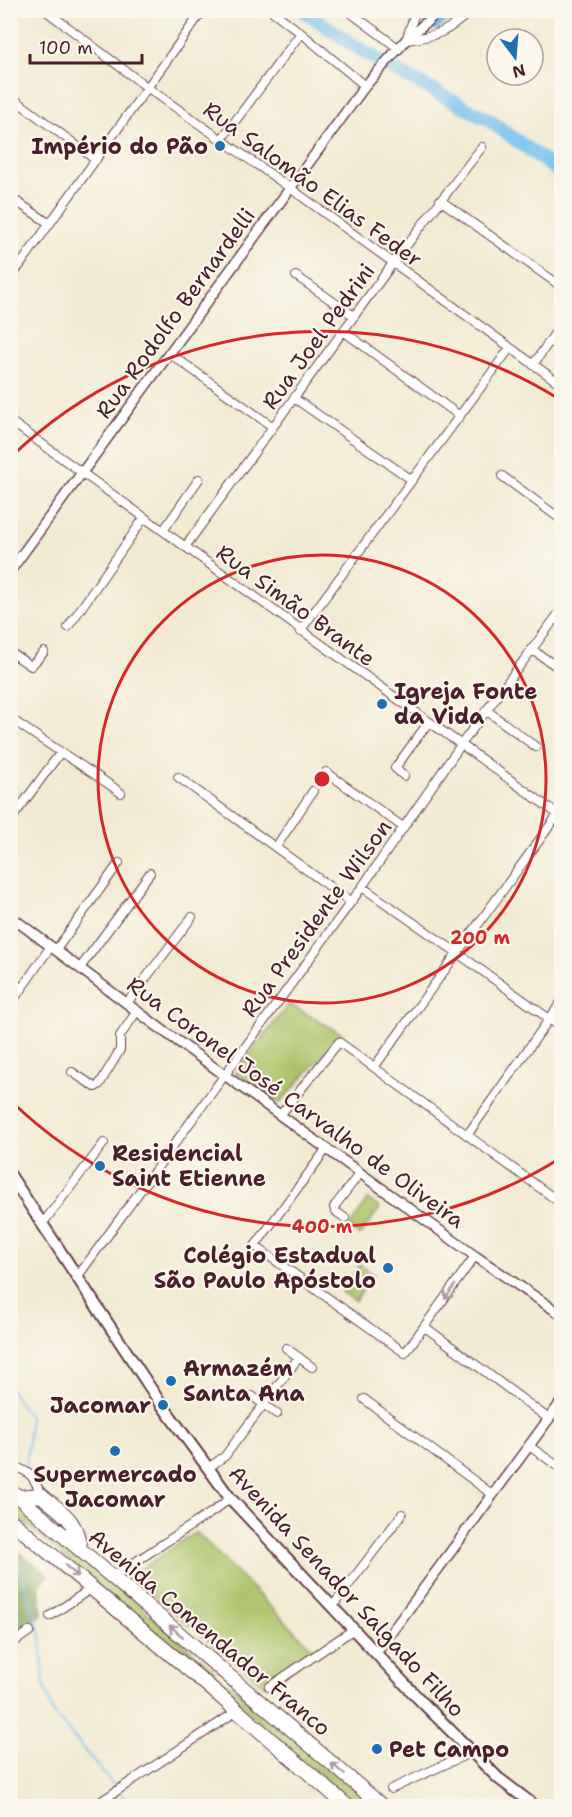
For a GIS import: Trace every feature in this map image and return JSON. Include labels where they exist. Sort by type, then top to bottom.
[{"type":"highway","points":[[15,1494],[41,1495],[73,1523],[78,1532],[80,1549]]},
{"type":"highway","name":"Avenida Comendador Franco","points":[[15,1494],[382,1806]]},
{"type":"highway","name":"Avenida Comendador Franco","points":[[10,1520],[206,1683],[347,1806]]},
{"type":"highway","points":[[206,1683],[213,1685],[221,1683],[224,1674],[220,1669]]},
{"type":"main road","name":"Avenida Senador Salgado Filho","points":[[10,1175],[157,1398],[230,1498],[472,1752],[498,1778],[535,1806]]},
{"type":"street","name":"Rua Salomão Elias Feder","points":[[45,10],[148,88],[561,385]]},
{"type":"street","points":[[10,279],[203,10]]},
{"type":"street","points":[[271,10],[368,82]]},
{"type":"street","points":[[347,10],[395,51]]},
{"type":"street","points":[[416,10],[406,40],[447,31],[472,10]]},
{"type":"street","name":"Rua Rodolfo Bernardelli","points":[[10,571],[368,82],[406,40],[440,10]]},
{"type":"street","points":[[221,140],[301,33]]},
{"type":"street","points":[[10,96],[96,160]]},
{"type":"street","name":"Rua Joel Pedrini","points":[[185,547],[393,263],[482,147]]},
{"type":"street","points":[[10,197],[50,224]]},
{"type":"street","points":[[440,200],[561,287]]},
{"type":"street","points":[[296,276],[354,316]]},
{"type":"street","points":[[533,365],[561,323]]},
{"type":"street","points":[[343,331],[460,416]]},
{"type":"street","points":[[300,631],[510,348]]},
{"type":"street","points":[[169,353],[273,427]]},
{"type":"street","points":[[294,398],[412,480]]},
{"type":"street","name":"Rua Simão Brante","points":[[10,421],[460,746],[560,814]]},
{"type":"street","points":[[502,476],[561,520]]},
{"type":"street","points":[[163,531],[199,479]]},
{"type":"street","points":[[68,627],[144,518]]},
{"type":"street","name":"Rua Presidente Wilson","points":[[78,1276],[362,887],[460,746],[561,609]]},
{"type":"street","points":[[531,649],[561,670]]},
{"type":"street","points":[[10,652],[31,666],[44,652]]},
{"type":"street","points":[[486,710],[536,747]]},
{"type":"street","points":[[10,718],[60,753],[72,757],[121,793]]},
{"type":"street","points":[[404,776],[395,768],[428,723]]},
{"type":"street","points":[[10,821],[60,753]]},
{"type":"street","points":[[326,772],[404,827]]},
{"type":"street","points":[[178,777],[351,902]]},
{"type":"street","points":[[276,848],[313,791]]},
{"type":"street","points":[[375,1066],[456,952],[560,814]]},
{"type":"street","points":[[10,1005],[119,863]]},
{"type":"street","points":[[80,968],[150,873]]},
{"type":"street","points":[[362,887],[561,1028]]},
{"type":"street","name":"Rua Coronel José Carvalho de Oliveira","points":[[10,916],[127,1004],[561,1316]]},
{"type":"street","points":[[127,1004],[192,917]]},
{"type":"street","points":[[10,981],[22,989]]},
{"type":"street","points":[[468,1134],[561,1001]]},
{"type":"street","points":[[72,1072],[95,1087],[99,1085],[120,1050],[120,1036],[137,1011]]},
{"type":"street","points":[[281,1114],[339,1042],[375,1066],[561,1204]]},
{"type":"street","points":[[43,1224],[104,1143]]},
{"type":"street","points":[[327,1148],[255,1246],[405,1353],[475,1256]]},
{"type":"street","points":[[345,1218],[335,1211],[334,1207],[360,1173]]},
{"type":"street","points":[[425,1327],[549,1419]]},
{"type":"street","points":[[286,1348],[312,1367]]},
{"type":"street","points":[[208,1468],[225,1456],[299,1357]]},
{"type":"street","points":[[252,1396],[277,1414]]},
{"type":"street","points":[[364,1399],[493,1495]]},
{"type":"street","points":[[376,1653],[561,1401]]},
{"type":"street","points":[[529,1446],[561,1469]]},
{"type":"street","points":[[10,1466],[26,1470],[32,1475],[41,1495]]},
{"type":"street","points":[[112,1577],[230,1498]]},
{"type":"street","points":[[332,1607],[402,1514]]},
{"type":"street","name":"Avenida Comendador Franco","points":[[10,1530],[27,1534]]},
{"type":"street","points":[[50,1616],[92,1588]]},
{"type":"street","points":[[269,1687],[354,1629]]},
{"type":"street","points":[[10,1645],[30,1631]]},
{"type":"street","points":[[94,1806],[237,1711]]},
{"type":"street","points":[[391,1789],[472,1752]]},
{"type":"green space","points":[[289,1004],[342,1034],[280,1103],[235,1073]]},
{"type":"green space","points":[[368,1199],[380,1208],[360,1235],[349,1227]]},
{"type":"green space","points":[[360,1265],[374,1275],[355,1301],[342,1292]]},
{"type":"green space","points":[[10,1495],[215,1671],[212,1676],[206,1678],[11,1512]]},
{"type":"green space","points":[[196,1532],[313,1649],[263,1685],[130,1576]]},
{"type":"green space","points":[[11,1549],[24,1556],[49,1576],[39,1584],[42,1615],[11,1638]]},
{"type":"green space","points":[[228,1683],[377,1806],[355,1806],[221,1689]]},
{"type":"waterway","points":[[303,10],[391,68],[489,120],[562,174]]},
{"type":"waterway","points":[[434,24],[450,10]]},
{"type":"waterway","points":[[10,1389],[30,1418],[26,1468]]},
{"type":"waterway","points":[[19,1565],[41,1636],[44,1685],[53,1712],[113,1785]]},
{"type":"waterway","points":[[121,1794],[131,1806]]},
{"type":"place","name":"Império do Pão","points":[[220,146]]},
{"type":"place","name":"Igreja Fonte da Vida","points":[[382,704]]},
{"type":"place","name":"Residencial Saint Etienne","points":[[100,1166]]},
{"type":"place","name":"Colégio Estadual São Paulo Apóstolo","points":[[388,1268]]},
{"type":"place","name":"Armazém Santa Ana","points":[[171,1381]]},
{"type":"place","name":"Jacomar","points":[[163,1405]]},
{"type":"place","name":"Supermercado Jacomar","points":[[115,1451]]},
{"type":"place","name":"Pet Campo","points":[[377,1749]]}]
